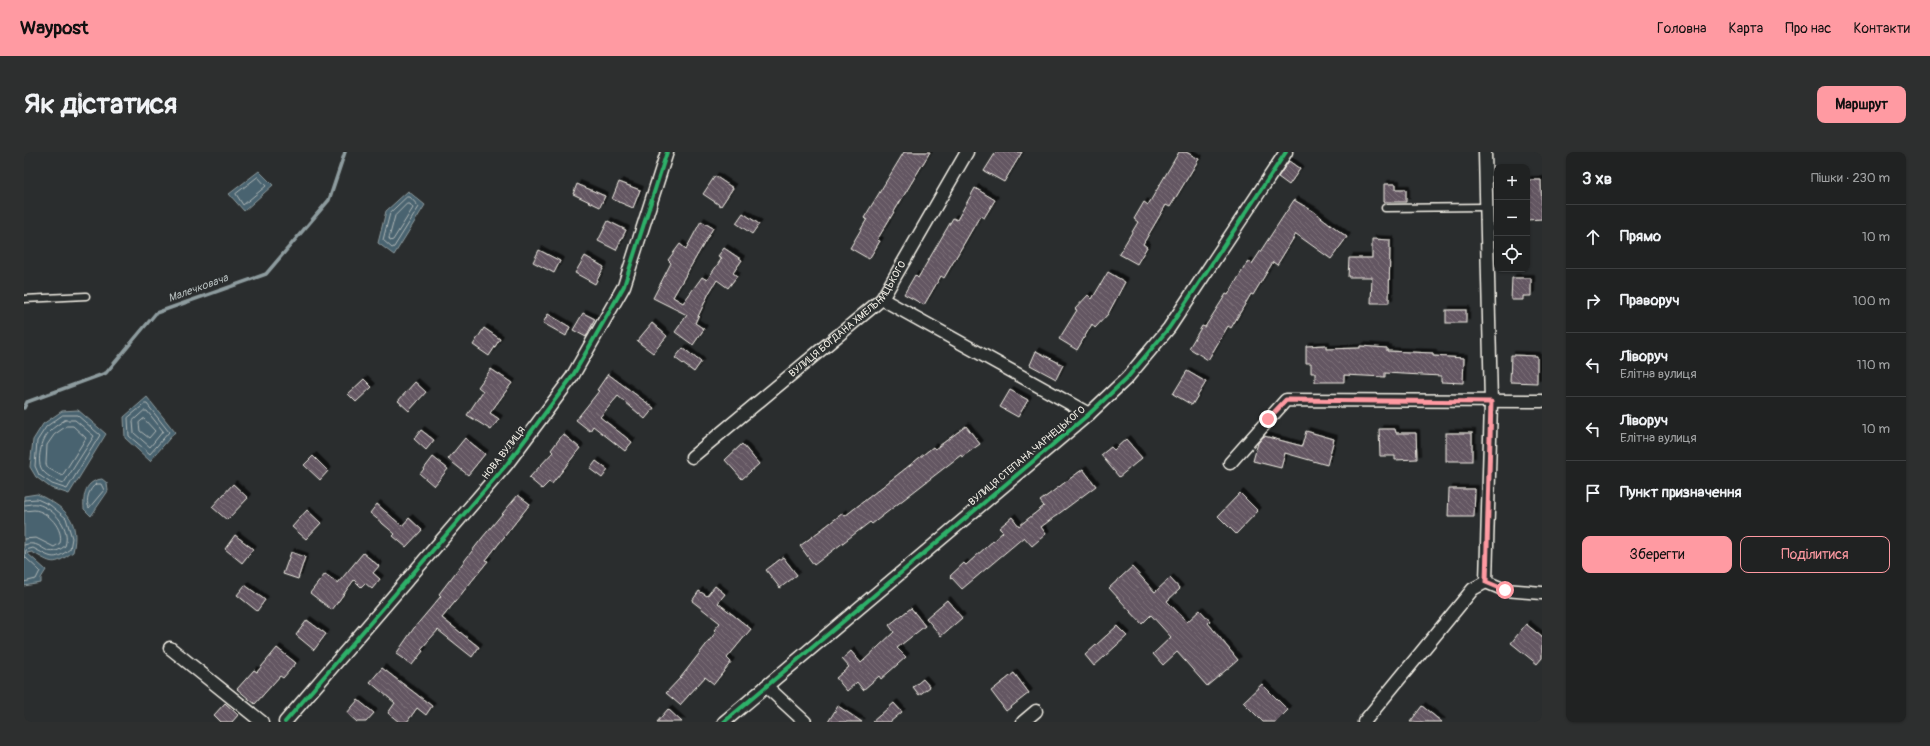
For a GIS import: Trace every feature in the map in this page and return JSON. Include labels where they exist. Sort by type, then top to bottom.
[{"type":"street","name":"НОВА ВУЛИЦЯ","points":[[285,722],[507,464],[572,377],[624,286],[667,152]]},
{"type":"street","name":"ВУЛИЦЯ БОГДАНА ХМЕЛЬНИЦЬКОГО","points":[[692,457],[882,299],[967,152]]},
{"type":"street","name":"ВУЛИЦЯ СТЕПАНА ЧАРНЕЦЬКОГО","points":[[724,722],[1089,414],[1127,378],[1169,328],[1286,152]]},
{"type":"street","points":[[1485,152],[1485,207],[1491,402],[1486,582]]},
{"type":"street","points":[[882,299],[1089,414]]},
{"type":"street","points":[[1230,463],[1286,400],[1542,401]]},
{"type":"street","points":[[1486,582],[1505,590],[1542,593]]},
{"type":"street","points":[[1364,722],[1473,589],[1486,582]]},
{"type":"street","points":[[170,648],[262,722]]},
{"type":"street","points":[[766,686],[806,722]]},
{"type":"street","points":[[1023,722],[1036,711]]},
{"type":"lane","points":[[1385,208],[1485,207]]},
{"type":"lane","points":[[24,299],[86,296]]},
{"type":"water","points":[[259,171],[273,185],[244,211],[229,194]]},
{"type":"water","points":[[408,191],[425,205],[394,255],[378,243],[386,211]]},
{"type":"water","points":[[147,397],[175,432],[150,461],[125,438],[124,417]]},
{"type":"water","points":[[78,410],[106,434],[69,494],[51,488],[36,477],[30,467],[33,440],[43,424],[62,411]]},
{"type":"water","points":[[102,479],[107,483],[108,491],[91,516],[84,509],[86,490],[96,480]]},
{"type":"water","points":[[37,494],[55,504],[68,516],[75,531],[75,541],[73,552],[61,560],[53,562],[32,552],[27,553],[46,570],[41,578],[41,583],[24,586],[24,496]]},
{"type":"building","points":[[904,152],[930,152],[877,240],[880,241],[869,259],[850,248],[867,219],[864,218]]},
{"type":"building","points":[[996,152],[1022,152],[1004,182],[984,171]]},
{"type":"building","points":[[1179,152],[1186,152],[1199,159],[1170,207],[1166,205],[1143,244],[1147,247],[1137,264],[1119,254],[1138,222],[1134,219],[1144,202],[1148,205]]},
{"type":"building","points":[[1289,161],[1300,169],[1289,185],[1278,177]]},
{"type":"building","points":[[715,176],[733,188],[721,206],[703,194]]},
{"type":"building","points":[[1530,180],[1541,180],[1542,219],[1530,220]]},
{"type":"building","points":[[619,182],[640,190],[633,208],[612,199]]},
{"type":"building","points":[[577,184],[605,196],[600,207],[573,194]]},
{"type":"building","points":[[1384,184],[1396,184],[1396,189],[1406,189],[1406,202],[1384,202]]},
{"type":"building","points":[[975,188],[995,200],[984,218],[980,216],[944,278],[941,276],[924,305],[904,294],[915,275],[918,278],[953,218],[957,220]]},
{"type":"building","points":[[1294,200],[1313,211],[1347,237],[1331,259],[1296,234],[1277,265],[1273,262],[1253,295],[1251,294],[1231,328],[1228,326],[1208,360],[1189,348],[1202,326],[1205,327],[1226,294],[1228,295],[1248,261],[1252,264]]},
{"type":"building","points":[[743,213],[759,224],[752,234],[736,223]]},
{"type":"building","points":[[608,221],[626,230],[616,250],[598,241]]},
{"type":"building","points":[[701,221],[713,228],[673,297],[683,303],[702,277],[707,280],[722,258],[718,256],[724,248],[742,260],[733,273],[737,276],[728,288],[717,280],[709,293],[695,323],[704,329],[693,345],[675,332],[687,315],[653,298],[671,263],[668,260],[680,244],[686,249]]},
{"type":"building","points":[[1372,239],[1390,240],[1389,303],[1371,303],[1372,277],[1348,277],[1349,258],[1372,258]]},
{"type":"building","points":[[539,250],[560,261],[554,273],[533,262]]},
{"type":"building","points":[[585,256],[604,267],[595,284],[575,273]]},
{"type":"building","points":[[1108,272],[1125,282],[1108,314],[1095,328],[1092,324],[1077,350],[1059,339],[1077,310],[1075,309],[1088,295],[1092,299]]},
{"type":"building","points":[[1512,278],[1531,278],[1531,296],[1523,296],[1523,300],[1511,300]]},
{"type":"building","points":[[1446,310],[1466,310],[1466,323],[1446,323]]},
{"type":"building","points":[[583,313],[595,319],[586,337],[573,330]]},
{"type":"building","points":[[548,314],[570,327],[566,336],[543,323]]},
{"type":"building","points":[[652,323],[667,336],[653,353],[637,341]]},
{"type":"building","points":[[484,328],[500,339],[489,356],[473,345]]},
{"type":"building","points":[[1326,345],[1326,349],[1360,348],[1360,346],[1387,348],[1387,351],[1433,353],[1433,356],[1464,358],[1463,383],[1441,382],[1441,376],[1385,373],[1385,377],[1344,375],[1344,382],[1315,382],[1315,373],[1311,373],[1311,363],[1306,363],[1306,346]]},
{"type":"building","points":[[683,348],[701,362],[694,372],[675,358]]},
{"type":"building","points":[[1036,351],[1063,365],[1056,379],[1030,365]]},
{"type":"building","points":[[1511,355],[1537,356],[1537,383],[1510,382]]},
{"type":"building","points":[[491,369],[512,383],[490,413],[499,419],[491,430],[467,415],[483,391],[478,387]]},
{"type":"building","points":[[1187,371],[1206,382],[1192,405],[1173,394]]},
{"type":"building","points":[[608,374],[654,408],[645,419],[618,396],[600,417],[632,442],[625,451],[593,426],[590,431],[576,420],[599,391],[597,390]]},
{"type":"building","points":[[364,379],[372,387],[356,402],[348,394]]},
{"type":"building","points":[[415,382],[426,392],[409,411],[398,401]]},
{"type":"building","points":[[1010,390],[1028,400],[1018,417],[1000,407]]},
{"type":"building","points":[[966,426],[980,444],[962,457],[961,455],[872,524],[870,522],[814,565],[800,546],[843,513],[845,516],[933,447],[935,449]]},
{"type":"building","points":[[1379,429],[1395,429],[1396,433],[1416,433],[1417,459],[1395,460],[1395,456],[1380,456]]},
{"type":"building","points":[[421,430],[434,440],[426,450],[414,439]]},
{"type":"building","points":[[1306,431],[1334,439],[1327,465],[1285,453],[1281,468],[1253,461],[1258,443],[1264,436],[1302,446]]},
{"type":"building","points":[[1446,433],[1472,433],[1472,461],[1446,461]]},
{"type":"building","points":[[563,434],[580,448],[552,484],[549,482],[542,489],[529,478],[553,452],[551,450]]},
{"type":"building","points":[[465,438],[485,454],[468,475],[448,459]]},
{"type":"building","points":[[1126,439],[1142,458],[1119,477],[1101,455],[1111,447],[1114,450]]},
{"type":"building","points":[[742,444],[759,464],[742,479],[725,460]]},
{"type":"building","points":[[313,456],[328,471],[320,480],[304,465]]},
{"type":"building","points":[[433,457],[448,469],[434,486],[420,474]]},
{"type":"building","points":[[596,461],[608,470],[602,478],[590,469]]},
{"type":"building","points":[[1083,469],[1096,486],[1041,527],[1046,534],[1032,546],[1024,537],[962,589],[950,576],[964,563],[966,565],[1003,532],[999,528],[1012,517],[1019,526],[1044,506],[1040,501]]},
{"type":"building","points":[[233,484],[248,498],[227,520],[212,507]]},
{"type":"building","points":[[1449,489],[1475,489],[1474,517],[1448,517]]},
{"type":"building","points":[[1240,493],[1258,511],[1236,534],[1218,516]]},
{"type":"building","points":[[518,495],[530,504],[486,560],[488,561],[442,618],[479,647],[472,657],[438,630],[421,649],[423,651],[412,665],[396,654],[414,628],[441,596],[439,594],[482,538]]},
{"type":"building","points":[[377,504],[402,526],[409,518],[422,530],[406,547],[393,536],[395,534],[370,513]]},
{"type":"building","points":[[307,510],[321,523],[306,539],[292,527]]},
{"type":"building","points":[[235,535],[253,549],[242,563],[225,549]]},
{"type":"building","points":[[291,552],[305,557],[298,579],[283,574]]},
{"type":"building","points":[[363,553],[379,566],[373,573],[380,579],[372,589],[365,583],[361,587],[354,580],[332,610],[310,593],[325,574],[338,583]]},
{"type":"building","points":[[783,557],[797,575],[780,588],[766,570]]},
{"type":"building","points":[[1132,567],[1155,592],[1170,578],[1180,589],[1167,601],[1187,622],[1200,610],[1210,621],[1208,623],[1238,660],[1207,686],[1177,652],[1163,665],[1153,654],[1171,637],[1151,615],[1142,624],[1109,588]]},
{"type":"building","points":[[245,585],[265,600],[257,611],[237,595]]},
{"type":"building","points":[[715,586],[725,594],[718,603],[751,629],[727,658],[731,662],[714,684],[705,677],[680,705],[666,693],[681,677],[716,632],[714,630],[720,623],[692,601],[699,591],[707,596]]},
{"type":"building","points":[[947,600],[962,618],[941,636],[926,618]]},
{"type":"building","points":[[911,608],[925,626],[897,648],[906,657],[881,679],[879,676],[863,690],[857,682],[847,691],[836,678],[849,667],[842,659],[851,651],[861,663],[894,632],[889,625]]},
{"type":"building","points":[[307,620],[326,634],[314,650],[296,635]]},
{"type":"building","points":[[1526,624],[1542,637],[1542,658],[1537,664],[1511,643]]},
{"type":"building","points":[[1117,626],[1127,636],[1094,666],[1085,655]]},
{"type":"building","points":[[277,648],[296,663],[283,678],[280,676],[255,704],[237,689],[254,670],[257,672]]},
{"type":"building","points":[[382,668],[432,706],[426,715],[417,708],[407,722],[399,722],[388,713],[395,703],[370,682]]},
{"type":"building","points":[[1014,673],[1029,693],[1006,711],[991,691]]},
{"type":"building","points":[[923,679],[930,687],[919,695],[913,687]]},
{"type":"building","points":[[1262,684],[1288,710],[1276,722],[1263,722],[1243,702]]},
{"type":"building","points":[[358,700],[374,713],[366,722],[357,722],[347,713]]},
{"type":"building","points":[[225,703],[238,715],[232,722],[221,722],[214,715]]},
{"type":"building","points":[[894,703],[902,712],[890,722],[872,722]]},
{"type":"building","points":[[838,706],[862,722],[828,722]]},
{"type":"building","points":[[1422,706],[1442,722],[1410,722]]},
{"type":"building","points":[[668,709],[682,722],[657,722]]},
{"type":"waterway","name":"Малечковача","points":[[24,408],[27,402],[106,373],[156,313],[266,274],[329,200],[345,152]]},
{"type":"cycle path","points":[[285,722],[507,464],[572,377],[624,286],[667,152]]},
{"type":"cycle path","points":[[724,722],[1089,414],[1127,378],[1169,328],[1286,152]]},
{"type":"route","points":[[1268,419],[1286,400],[1491,402],[1486,582],[1505,590]]}]
